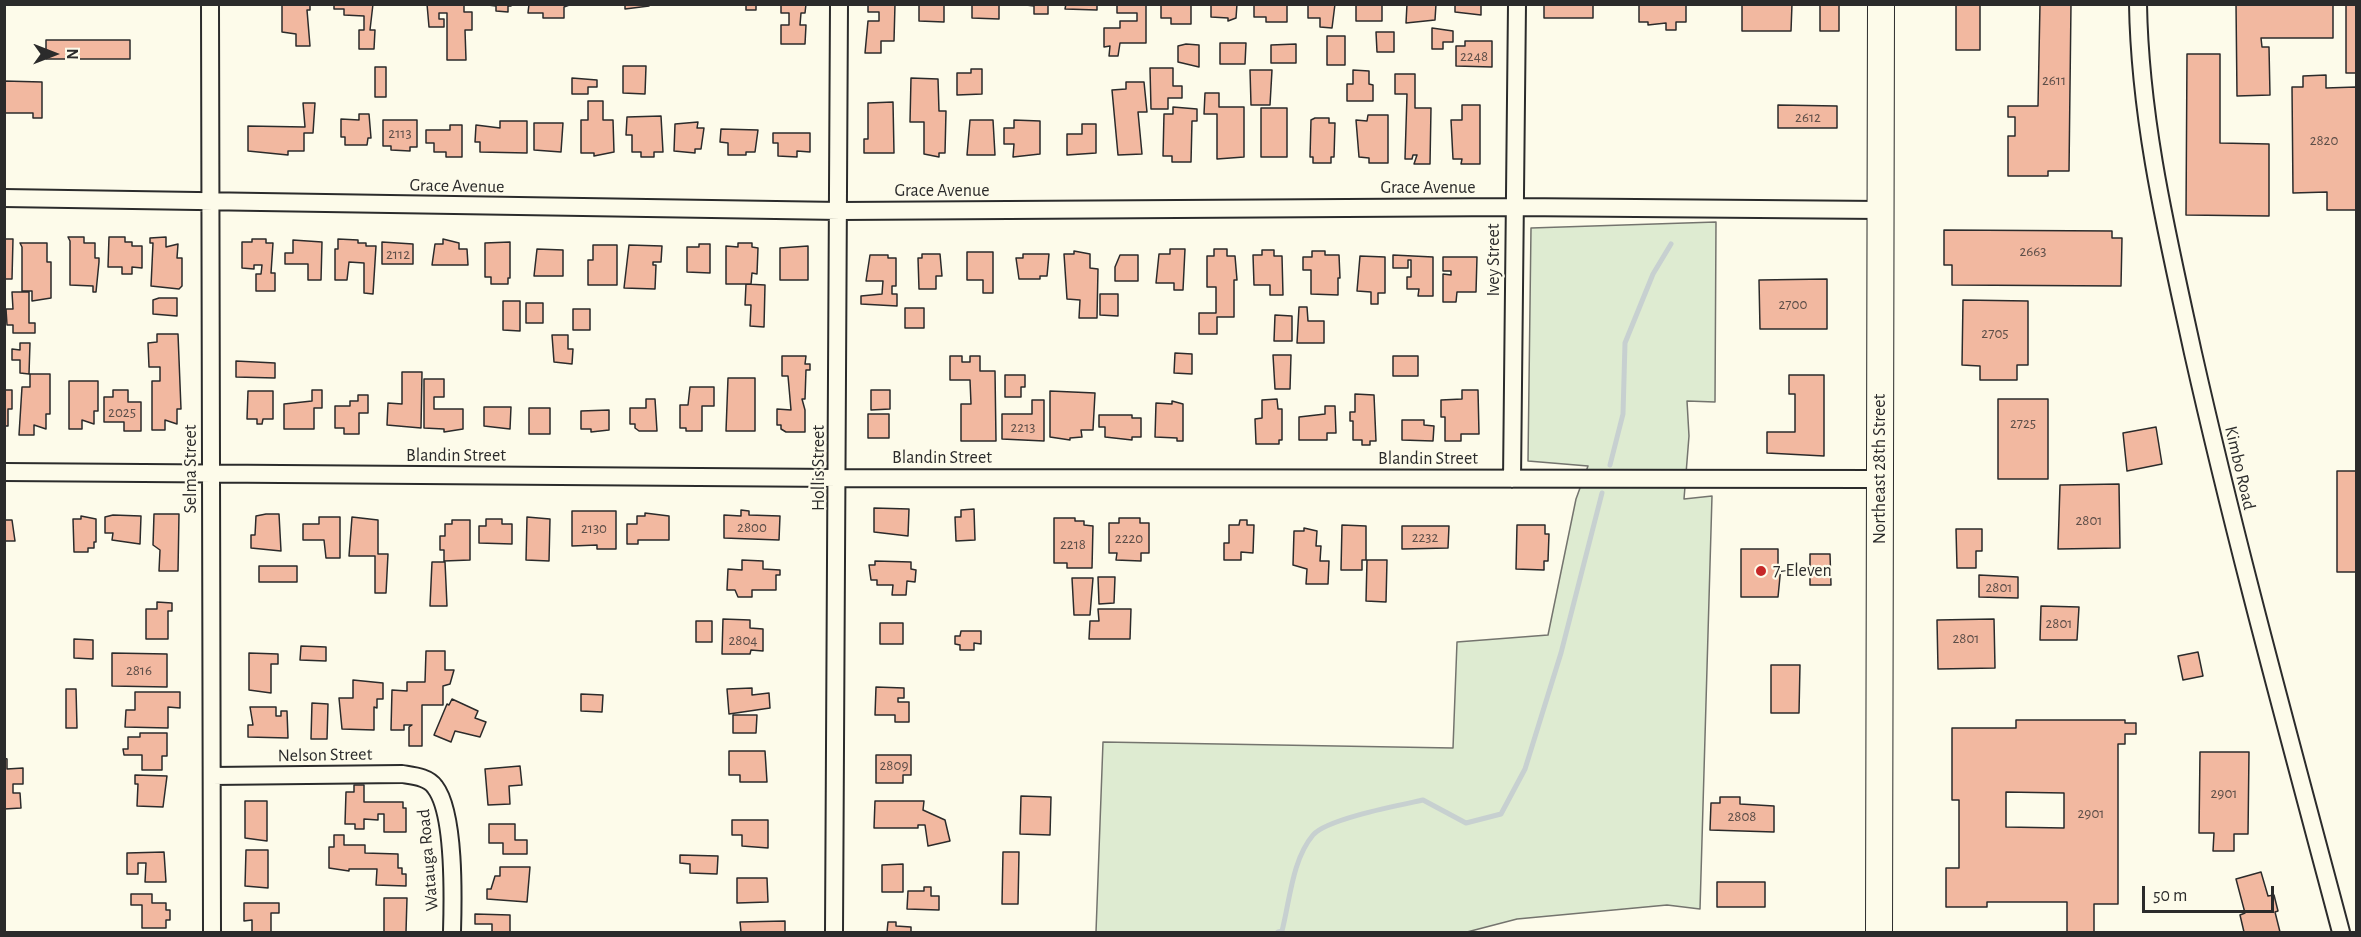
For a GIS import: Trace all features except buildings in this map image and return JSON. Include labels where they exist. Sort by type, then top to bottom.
[{"type":"main road","name":"Northeast 28th Street","points":[[1879,933],[1881,4]]},
{"type":"street","name":"Selma Street","points":[[210,4],[212,933]]},
{"type":"street","name":"Hollis Street","points":[[834,933],[840,211],[839,4]]},
{"type":"street","name":"Ivey Street","points":[[1512,479],[1517,4]]},
{"type":"street","name":"Kimbo Road","points":[[2138,4],[2144,100],[2166,232],[2224,489],[2341,933]]},
{"type":"street","name":"Grace Avenue","points":[[4,198],[840,211],[1514,207],[1881,210]]},
{"type":"street","name":"Blandin Street","points":[[4,472],[838,478],[1880,479]]},
{"type":"street","name":"Nelson Street","points":[[213,776],[402,774],[422,777],[435,786]]},
{"type":"street","name":"Watauga Road","points":[[435,786],[445,807],[453,889],[452,933]]},
{"type":"green space","points":[[1716,222],[1715,402],[1687,401],[1689,436],[1684,499],[1712,496],[1700,909],[1667,905],[1517,919],[1467,932],[1096,932],[1103,742],[1453,748],[1457,642],[1548,635],[1576,499],[1588,466],[1528,461],[1531,228]]},
{"type":"waterway","points":[[1610,465],[1623,414],[1625,343],[1653,274],[1671,244]]},
{"type":"waterway","points":[[1278,932],[1282,931],[1300,856],[1313,835],[1332,823],[1364,813],[1423,800],[1466,823],[1501,814],[1525,769],[1561,653],[1602,493]]},
{"type":"place","name":"7-Eleven","points":[[1761,571]]}]
